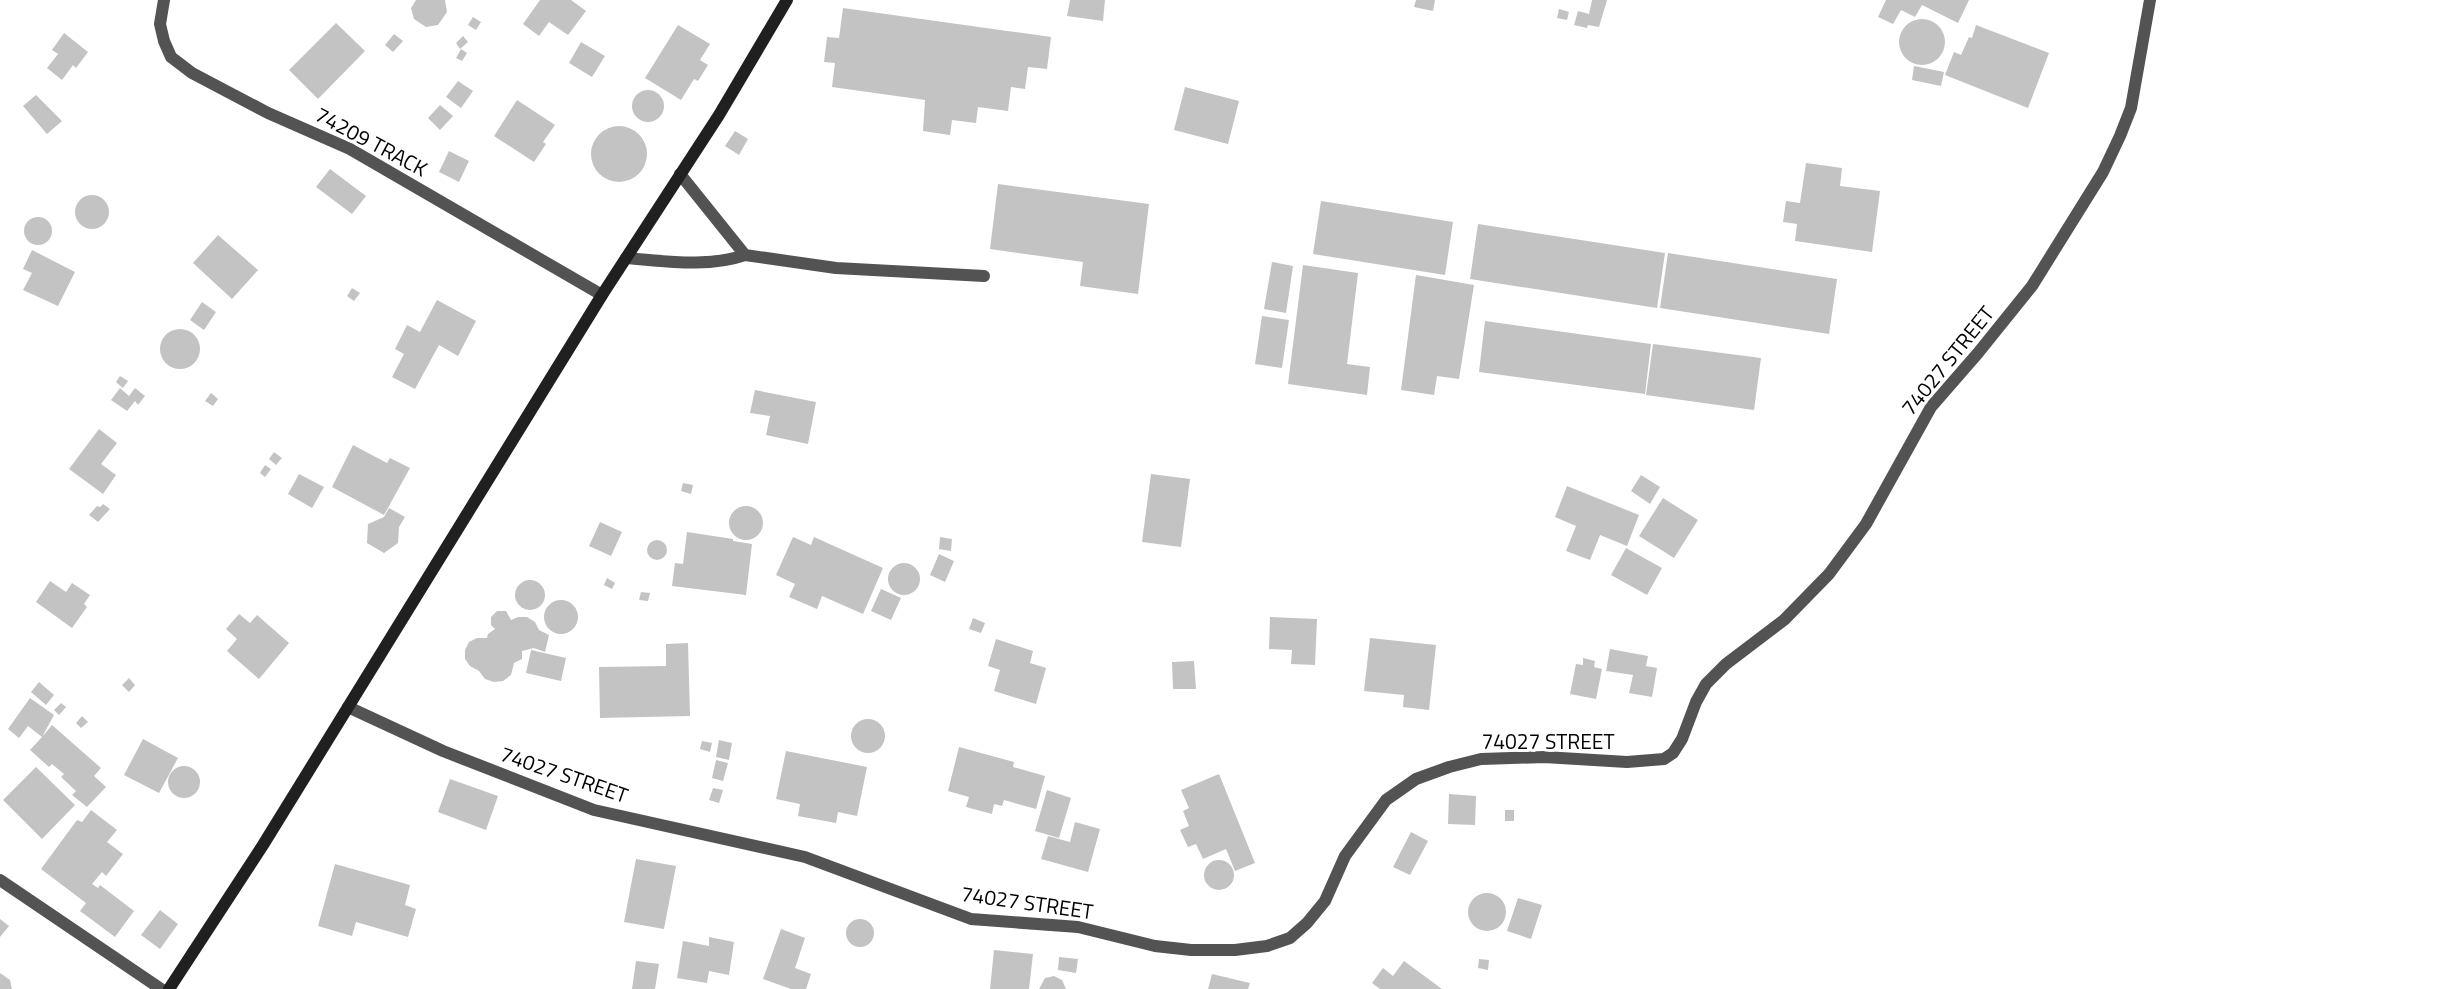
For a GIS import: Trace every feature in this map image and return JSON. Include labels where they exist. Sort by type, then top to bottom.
[{"type":"street","name":"74209 TRACK","points":[[164,0],[160,24],[164,41],[171,57],[192,73],[268,113],[350,149],[602,295]]},
{"type":"street","points":[[169,989],[263,845],[602,295],[719,115],[787,0]]},
{"type":"street","name":"74027 STREET","points":[[348,707],[443,751],[594,810],[805,857],[971,919],[1078,927],[1155,946],[1191,950],[1246,949],[1267,946],[1290,938],[1307,923],[1324,901],[1345,856],[1386,800],[1416,779],[1481,759],[1544,757],[1627,762],[1664,759],[1673,753],[1682,739],[1696,702],[1707,684],[1726,664],[1784,620],[1829,574],[1866,524],[1930,407],[1978,354],[2038,276],[2103,172],[2120,136],[2131,108],[2150,0]]},
{"type":"street","points":[[680,174],[745,255]]},
{"type":"street","points":[[626,258],[682,263],[726,262],[745,255],[836,267],[984,276]]},
{"type":"street","points":[[0,880],[161,989]]},
{"type":"building","points":[[416,0],[445,0],[447,12],[438,25],[426,27],[414,19],[411,8]]},
{"type":"building","points":[[540,0],[571,0],[586,11],[568,35],[549,22],[539,36],[523,24]]},
{"type":"building","points":[[1070,0],[1105,0],[1103,21],[1067,16]]},
{"type":"building","points":[[1416,0],[1435,0],[1433,11],[1414,7]]},
{"type":"building","points":[[1592,0],[1607,0],[1599,27],[1588,25],[1587,28],[1574,25],[1578,11],[1589,14]]},
{"type":"building","points":[[1886,0],[1969,0],[1958,23],[1922,5],[1915,17],[1901,10],[1893,24],[1878,17]]},
{"type":"building","points":[[843,8],[1051,37],[1047,69],[1028,67],[1025,89],[1011,87],[1008,111],[978,107],[976,123],[952,120],[950,135],[923,131],[925,100],[832,87],[835,63],[824,62],[827,37],[839,38]]},
{"type":"building","points":[[1559,9],[1569,12],[1567,20],[1557,18]]},
{"type":"building","points":[[473,17],[481,22],[476,30],[468,25]]},
{"type":"building","points":[[1922,19],[1938,26],[1945,42],[1938,58],[1922,65],[1906,58],[1899,42],[1906,26]]},
{"type":"building","points":[[336,23],[365,51],[318,99],[289,70]]},
{"type":"building","points":[[678,25],[710,44],[700,60],[708,65],[698,81],[694,79],[681,100],[645,78]]},
{"type":"building","points":[[1976,25],[2049,53],[2028,108],[1945,75],[1954,52],[1961,55],[1969,37],[1972,38]]},
{"type":"building","points":[[64,33],[88,52],[76,68],[73,65],[62,80],[47,68],[58,54],[52,50]]},
{"type":"building","points":[[394,34],[403,41],[393,52],[385,45]]},
{"type":"building","points":[[463,36],[468,42],[460,49],[456,43]]},
{"type":"building","points":[[581,42],[605,56],[592,77],[569,63]]},
{"type":"building","points":[[461,49],[467,53],[462,61],[456,58]]},
{"type":"building","points":[[1914,66],[1944,72],[1941,86],[1912,80]]},
{"type":"building","points":[[458,81],[473,91],[461,108],[446,97]]},
{"type":"building","points":[[1185,87],[1239,101],[1228,144],[1174,130]]},
{"type":"building","points":[[648,90],[659,95],[664,106],[659,117],[648,122],[637,117],[632,106],[637,95]]},
{"type":"building","points":[[36,95],[62,121],[47,134],[23,106]]},
{"type":"building","points":[[517,100],[555,125],[543,142],[546,144],[534,162],[494,136]]},
{"type":"building","points":[[440,105],[453,116],[440,130],[428,118]]},
{"type":"building","points":[[613,126],[625,126],[635,130],[643,138],[647,154],[643,170],[635,178],[625,182],[613,182],[603,178],[595,170],[591,160],[591,148],[595,138],[603,130]]},
{"type":"building","points":[[735,131],[748,139],[739,155],[725,146]]},
{"type":"building","points":[[449,151],[469,161],[459,182],[439,172]]},
{"type":"building","points":[[1806,163],[1842,168],[1840,186],[1880,191],[1872,252],[1795,241],[1797,224],[1783,222],[1786,201],[1800,203]]},
{"type":"building","points":[[330,169],[366,196],[352,214],[316,187]]},
{"type":"building","points":[[998,184],[1149,204],[1138,294],[1080,286],[1083,262],[990,249]]},
{"type":"building","points":[[92,195],[104,200],[109,212],[104,224],[92,229],[80,224],[75,212],[80,200]]},
{"type":"building","points":[[1321,201],[1453,222],[1445,275],[1313,254]]},
{"type":"building","points":[[38,217],[48,221],[52,231],[48,241],[38,245],[28,241],[24,231],[28,221]]},
{"type":"building","points":[[1478,224],[1665,253],[1657,308],[1470,279]]},
{"type":"building","points":[[218,235],[258,270],[232,299],[193,263]]},
{"type":"building","points":[[32,250],[75,272],[58,306],[23,290],[32,273],[23,269]]},
{"type":"building","points":[[1668,253],[1837,279],[1829,334],[1660,308]]},
{"type":"building","points":[[1272,262],[1293,266],[1286,313],[1264,309]]},
{"type":"building","points":[[1303,265],[1358,273],[1347,364],[1370,367],[1367,395],[1288,384]]},
{"type":"building","points":[[1416,275],[1474,285],[1459,379],[1437,376],[1434,395],[1401,390]]},
{"type":"building","points":[[352,288],[360,293],[354,301],[347,296]]},
{"type":"building","points":[[437,300],[476,321],[458,356],[439,345],[415,389],[392,377],[404,354],[395,349],[407,325],[420,332]]},
{"type":"building","points":[[202,302],[216,312],[204,330],[190,320]]},
{"type":"building","points":[[1262,316],[1289,320],[1282,368],[1255,364]]},
{"type":"building","points":[[1485,321],[1651,344],[1645,394],[1479,372]]},
{"type":"building","points":[[180,329],[194,335],[200,349],[194,363],[180,369],[166,363],[160,349],[166,335]]},
{"type":"building","points":[[1653,344],[1761,358],[1754,410],[1646,395]]},
{"type":"building","points":[[120,376],[128,381],[123,388],[116,382]]},
{"type":"building","points":[[120,388],[129,396],[135,388],[145,396],[138,405],[135,401],[127,411],[111,400]]},
{"type":"building","points":[[755,390],[816,402],[808,444],[766,435],[770,416],[750,413]]},
{"type":"building","points":[[211,393],[218,399],[213,406],[205,401]]},
{"type":"building","points":[[99,429],[117,443],[101,464],[116,475],[103,494],[69,469]]},
{"type":"building","points":[[353,445],[387,463],[390,458],[410,468],[384,515],[332,487]]},
{"type":"building","points":[[274,452],[282,458],[276,465],[269,459]]},
{"type":"building","points":[[265,465],[271,469],[265,477],[260,473]]},
{"type":"building","points":[[299,474],[324,487],[312,508],[288,494]]},
{"type":"building","points":[[1151,474],[1190,479],[1181,547],[1142,542]]},
{"type":"building","points":[[1641,475],[1660,487],[1650,504],[1631,491]]},
{"type":"building","points":[[683,483],[693,485],[691,494],[681,491]]},
{"type":"building","points":[[1567,486],[1639,515],[1627,546],[1600,535],[1590,560],[1566,551],[1576,526],[1555,517]]},
{"type":"building","points":[[1663,498],[1698,520],[1674,558],[1639,536]]},
{"type":"building","points":[[103,504],[110,509],[98,522],[89,515],[97,506],[100,507]]},
{"type":"building","points":[[746,506],[758,511],[763,523],[758,535],[746,540],[734,535],[729,523],[734,511]]},
{"type":"building","points":[[389,508],[405,517],[399,527],[398,543],[384,553],[367,543],[368,524],[384,517]]},
{"type":"building","points":[[600,522],[622,532],[611,556],[589,546]]},
{"type":"building","points":[[687,532],[752,544],[746,595],[672,586],[675,563],[683,564]]},
{"type":"building","points":[[793,537],[811,545],[814,537],[883,568],[863,614],[822,596],[817,609],[789,597],[795,584],[776,575]]},
{"type":"building","points":[[940,537],[952,539],[951,551],[939,549]]},
{"type":"building","points":[[657,540],[664,543],[667,550],[664,557],[657,560],[650,557],[647,550],[650,543]]},
{"type":"building","points":[[1626,548],[1662,568],[1647,595],[1611,575]]},
{"type":"building","points":[[939,554],[954,561],[945,582],[930,575]]},
{"type":"building","points":[[904,563],[916,567],[920,579],[916,591],[904,595],[892,591],[888,579],[892,567]]},
{"type":"building","points":[[607,578],[615,583],[612,589],[604,585]]},
{"type":"building","points":[[530,580],[541,584],[545,595],[541,606],[530,610],[519,606],[515,595],[519,584]]},
{"type":"building","points":[[50,581],[66,592],[72,583],[90,595],[84,604],[87,607],[72,628],[36,602]]},
{"type":"building","points":[[881,589],[901,598],[891,620],[871,611]]},
{"type":"building","points":[[641,592],[650,593],[648,601],[639,600]]},
{"type":"building","points":[[561,600],[573,605],[578,617],[573,629],[561,634],[549,629],[544,617],[549,605]]},
{"type":"building","points":[[497,611],[506,611],[511,620],[527,617],[535,622],[539,630],[549,635],[545,652],[534,648],[522,651],[522,659],[514,663],[511,675],[503,681],[494,682],[485,679],[479,671],[470,666],[465,659],[465,650],[469,642],[477,638],[487,638],[488,634],[495,629],[491,625],[491,617]]},
{"type":"building","points":[[239,614],[250,623],[257,615],[289,643],[259,679],[227,651],[237,639],[226,629]]},
{"type":"building","points":[[1270,617],[1317,619],[1315,665],[1291,664],[1292,650],[1269,649]]},
{"type":"building","points":[[973,618],[985,623],[981,633],[969,629]]},
{"type":"building","points":[[1370,638],[1436,645],[1429,710],[1403,707],[1404,695],[1364,691]]},
{"type":"building","points":[[996,639],[1033,651],[1030,663],[1046,668],[1036,704],[994,691],[1000,670],[988,666]]},
{"type":"building","points":[[688,643],[690,716],[600,718],[599,667],[666,666],[666,644]]},
{"type":"building","points":[[1610,649],[1648,656],[1646,666],[1657,668],[1652,697],[1629,693],[1633,675],[1606,671]]},
{"type":"building","points":[[531,650],[566,658],[561,681],[526,673]]},
{"type":"building","points":[[1583,658],[1595,661],[1594,667],[1602,669],[1596,699],[1570,694],[1576,664],[1583,665]]},
{"type":"building","points":[[1194,661],[1196,689],[1173,689],[1172,662]]},
{"type":"building","points":[[129,678],[135,685],[129,692],[122,685]]},
{"type":"building","points":[[39,682],[54,695],[46,705],[31,692]]},
{"type":"building","points":[[30,698],[54,715],[42,737],[28,726],[19,738],[8,729]]},
{"type":"building","points":[[61,703],[66,707],[59,715],[54,710]]},
{"type":"building","points":[[82,716],[88,722],[81,728],[76,723]]},
{"type":"building","points":[[868,719],[880,724],[885,736],[880,748],[868,753],[856,748],[851,736],[856,724]]},
{"type":"building","points":[[52,725],[101,768],[94,776],[106,787],[87,807],[72,795],[76,791],[61,777],[64,774],[52,764],[49,767],[30,750]]},
{"type":"building","points":[[143,739],[178,758],[159,793],[124,775]]},
{"type":"building","points":[[719,740],[732,743],[729,760],[716,757]]},
{"type":"building","points":[[702,741],[712,743],[710,752],[700,749]]},
{"type":"building","points":[[959,747],[1014,762],[1013,767],[1045,776],[1036,809],[1004,800],[1002,806],[994,804],[992,814],[966,807],[969,797],[948,791]]},
{"type":"building","points":[[786,751],[867,767],[857,816],[838,812],[836,823],[798,816],[800,804],[776,799]]},
{"type":"building","points":[[716,760],[728,763],[723,781],[712,778]]},
{"type":"building","points":[[184,766],[195,771],[200,782],[195,793],[184,798],[173,793],[168,782],[173,771]]},
{"type":"building","points":[[36,767],[75,805],[42,839],[3,800]]},
{"type":"building","points":[[1219,774],[1255,863],[1235,871],[1226,849],[1203,859],[1196,844],[1188,847],[1180,830],[1189,826],[1183,811],[1189,808],[1181,790]]},
{"type":"building","points":[[450,779],[498,796],[486,830],[438,812]]},
{"type":"building","points":[[713,788],[723,790],[719,803],[709,800]]},
{"type":"building","points":[[1047,790],[1071,798],[1059,838],[1035,831]]},
{"type":"building","points":[[1449,794],[1476,796],[1475,825],[1448,824]]},
{"type":"building","points":[[91,810],[117,830],[107,842],[123,854],[106,876],[102,872],[92,884],[98,888],[100,885],[134,911],[115,937],[80,911],[86,903],[41,869],[77,820],[82,822]]},
{"type":"building","points":[[1505,810],[1514,810],[1514,821],[1505,821]]},
{"type":"building","points":[[1075,822],[1100,829],[1088,872],[1041,859],[1048,836],[1070,842]]},
{"type":"building","points":[[1411,832],[1428,841],[1410,875],[1393,867]]},
{"type":"building","points":[[636,859],[676,866],[664,929],[624,922]]},
{"type":"building","points":[[1219,860],[1230,864],[1234,875],[1230,886],[1219,890],[1208,886],[1204,875],[1208,864]]},
{"type":"building","points":[[335,864],[410,885],[405,905],[416,909],[408,937],[356,922],[352,936],[318,926]]},
{"type":"building","points":[[1487,893],[1500,899],[1506,912],[1500,925],[1487,931],[1474,925],[1468,912],[1474,899]]},
{"type":"building","points":[[1518,898],[1542,905],[1531,939],[1507,931]]},
{"type":"building","points":[[160,910],[178,924],[160,949],[141,935]]},
{"type":"building","points":[[0,919],[9,926],[0,937]]},
{"type":"building","points":[[860,919],[870,923],[874,933],[870,943],[860,947],[850,943],[846,933],[850,923]]},
{"type":"building","points":[[781,929],[805,938],[795,968],[811,974],[806,989],[791,989],[763,979]]},
{"type":"building","points":[[709,937],[734,942],[729,975],[709,971],[707,983],[677,978],[683,941],[709,946]]},
{"type":"building","points":[[994,950],[1033,954],[1029,989],[990,989]]},
{"type":"building","points":[[1059,957],[1078,959],[1076,973],[1058,970]]},
{"type":"building","points":[[1479,959],[1489,960],[1488,970],[1478,968]]},
{"type":"building","points":[[636,961],[659,964],[655,989],[632,989]]},
{"type":"building","points":[[1404,961],[1442,989],[1380,989],[1372,983],[1383,968],[1393,976]]},
{"type":"building","points":[[0,973],[10,980],[12,989],[0,989]]},
{"type":"building","points":[[1212,974],[1250,983],[1248,989],[1208,989]]},
{"type":"building","points":[[1054,976],[1062,980],[1066,989],[1039,989],[1045,978]]}]
